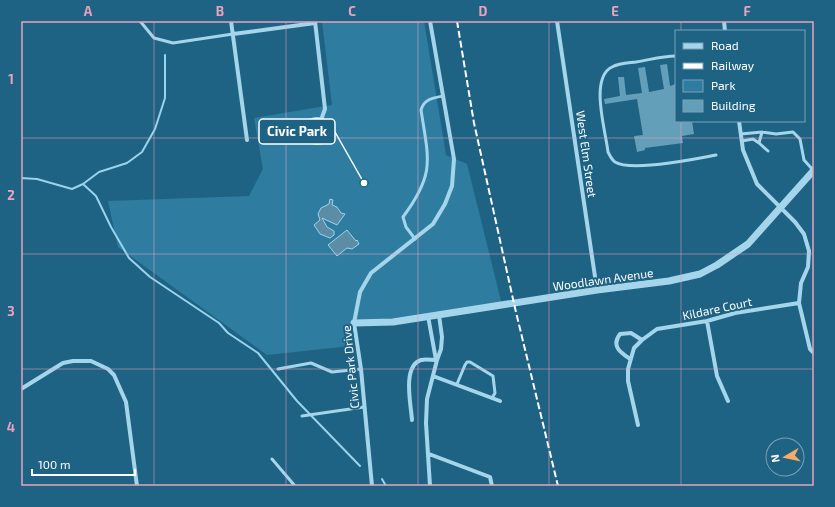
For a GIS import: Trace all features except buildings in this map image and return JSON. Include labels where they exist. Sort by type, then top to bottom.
[{"type":"street","points":[[231,21],[247,140]]},
{"type":"street","name":"Civic Park Drive","points":[[372,486],[361,369],[354,323],[360,292],[371,273],[433,224],[445,204],[452,186],[454,158],[430,21]]},
{"type":"street","name":"West Elm Street","points":[[557,21],[597,290]]},
{"type":"street","points":[[233,34],[315,22],[325,109],[321,120]]},
{"type":"street","points":[[321,120],[328,129],[327,137],[321,142],[313,142],[307,137],[306,126],[310,121],[321,120]]},
{"type":"street","points":[[739,122],[743,150],[757,184],[795,222],[804,234],[809,251],[808,267],[801,283],[799,303],[810,349],[814,353]]},
{"type":"street","name":"Woodlawn Avenue","points":[[354,323],[393,322],[597,290],[669,281],[700,274],[717,265],[748,244],[814,170]]},
{"type":"street","name":"Kildare Court","points":[[638,425],[628,381],[630,359],[634,348],[642,340],[657,329],[708,322],[735,313],[799,303]]},
{"type":"street","points":[[430,486],[426,411],[427,399],[434,376],[436,360],[441,349],[442,337],[439,315]]},
{"type":"street","points":[[428,316],[436,360]]},
{"type":"street","points":[[708,322],[717,376],[728,401]]},
{"type":"street","points":[[630,359],[618,350],[616,339],[620,334],[631,333],[642,340]]},
{"type":"street","points":[[412,420],[409,375],[413,364],[422,360],[436,360]]},
{"type":"street","points":[[21,389],[63,363],[73,361],[91,361],[108,369],[114,375],[126,402],[136,486]]},
{"type":"street","points":[[434,376],[500,401]]},
{"type":"street","points":[[429,454],[490,477],[492,486]]},
{"type":"lane","points":[[140,21],[154,38],[173,43],[233,34]]},
{"type":"lane","points":[[675,56],[621,64],[611,67],[606,72],[600,83],[599,93],[608,152],[616,163],[626,166],[668,163],[716,155]]},
{"type":"lane","points":[[415,239],[406,227],[403,218],[417,199],[424,183],[428,166],[421,110],[422,104],[426,101],[443,96]]},
{"type":"lane","points":[[759,143],[762,132]]},
{"type":"lane","points":[[741,134],[762,132],[776,134],[793,132],[800,139],[804,160],[814,170]]},
{"type":"lane","points":[[742,141],[753,139],[768,152]]},
{"type":"lane","points":[[458,384],[465,365],[467,362],[470,362],[493,376],[495,393],[492,398]]},
{"type":"lane","points":[[278,369],[311,363],[332,372],[361,369]]},
{"type":"lane","points":[[302,416],[364,407]]},
{"type":"lane","points":[[272,459],[295,486]]},
{"type":"green space","points":[[322,21],[424,21],[446,155],[467,164],[502,305],[372,324],[350,323],[350,346],[267,355],[118,247],[108,201],[249,196],[263,169],[254,118],[332,105]]},
{"type":"shaded area","points":[[330,199],[333,200],[332,205],[337,207],[341,213],[345,214],[337,225],[322,218],[327,227],[334,231],[334,235],[330,238],[320,234],[314,225],[320,220],[318,214],[321,208],[329,204]]},
{"type":"shaded area","points":[[347,230],[359,244],[352,249],[347,248],[337,256],[328,245]]},
{"type":"waterway","points":[[21,178],[37,179],[72,189],[83,184],[99,172],[127,163],[142,152],[155,129],[165,98],[165,55]]},
{"type":"waterway","points":[[83,184],[96,196],[111,227],[129,258],[150,277],[219,323],[228,333],[258,353],[297,401],[360,466]]},
{"type":"waterway","points":[[382,479],[386,486]]},
{"type":"railway","points":[[457,21],[474,123],[515,308],[558,486]]},
{"type":"place","name":"Civic Park","points":[[364,183]]}]
